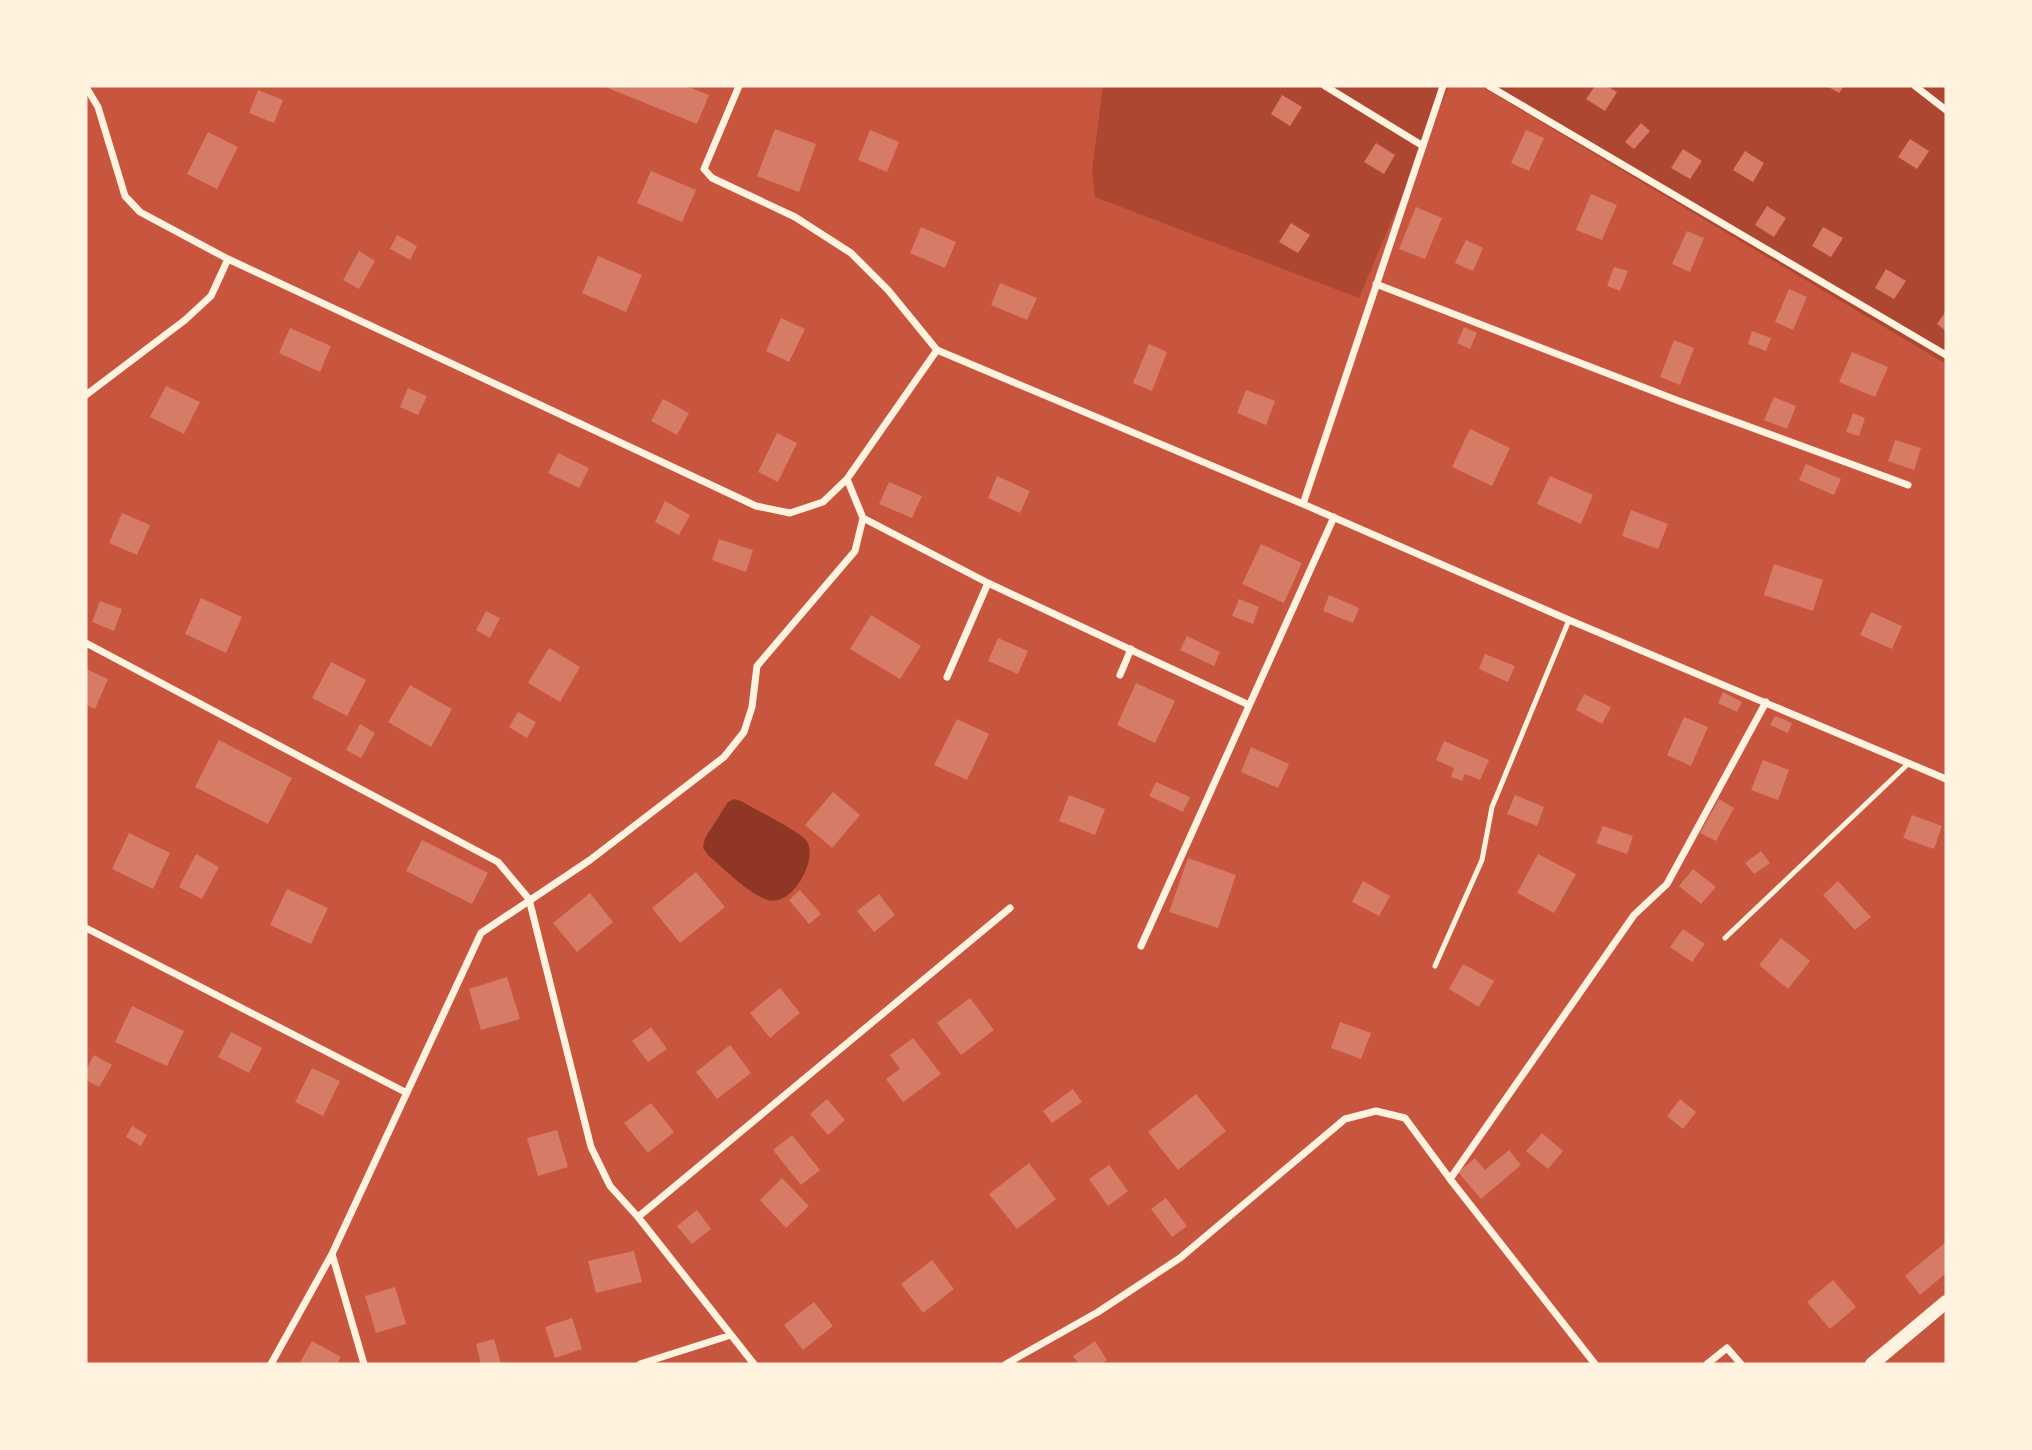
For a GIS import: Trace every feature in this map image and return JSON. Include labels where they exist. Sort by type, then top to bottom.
[{"type":"main road","points":[[1872,1364],[1946,1302]]},
{"type":"street","points":[[740,86],[704,169],[712,178],[795,217],[850,253],[888,290],[936,351],[1334,517],[1569,620],[1946,779]]},
{"type":"street","points":[[1325,86],[1423,146]]},
{"type":"street","points":[[1303,504],[1443,86]]},
{"type":"street","points":[[1489,86],[1946,355]]},
{"type":"street","points":[[1915,86],[1946,110]]},
{"type":"street","points":[[86,87],[98,107],[125,196],[140,212],[228,259],[756,506],[790,513],[823,502],[847,479],[936,351]]},
{"type":"street","points":[[86,396],[185,320],[211,296],[228,259]]},
{"type":"street","points":[[1376,284],[1679,401],[1908,485]]},
{"type":"street","points":[[271,1364],[332,1254],[481,933],[590,860],[724,757],[744,732],[752,707],[757,666],[855,551],[863,518],[847,479]]},
{"type":"street","points":[[1141,946],[1334,517]]},
{"type":"street","points":[[863,518],[988,583],[1249,705]]},
{"type":"street","points":[[947,677],[988,583]]},
{"type":"street","points":[[86,643],[499,862],[529,900],[590,1147],[610,1186],[638,1217],[754,1364]]},
{"type":"street","points":[[1120,675],[1130,649]]},
{"type":"street","points":[[1450,1179],[1634,915],[1667,884],[1766,702]]},
{"type":"street","points":[[638,1217],[1010,908]]},
{"type":"street","points":[[86,929],[407,1093]]},
{"type":"street","points":[[1006,1364],[1098,1312],[1180,1258],[1345,1119],[1376,1111],[1405,1118],[1595,1364]]},
{"type":"street","points":[[332,1254],[364,1364]]},
{"type":"street","points":[[640,1364],[731,1335]]},
{"type":"street","points":[[1707,1364],[1727,1348],[1741,1364]]},
{"type":"lane","points":[[1434,966],[1482,860],[1492,807],[1569,620]]},
{"type":"lane","points":[[1725,938],[1909,763]]},
{"type":"shaded area","points":[[1103,86],[1449,86],[1359,298],[1095,197],[1092,170]]},
{"type":"shaded area","points":[[1481,86],[1946,86],[1946,364]]},
{"type":"shaded area","points":[[734,799],[776,820],[806,840],[809,859],[806,869],[794,890],[786,897],[768,900],[753,893],[703,848],[705,838],[728,802]]},
{"type":"building","points":[[603,86],[686,86],[709,95],[697,124]]},
{"type":"building","points":[[1595,86],[1607,86],[1617,92],[1605,111],[1586,99]]},
{"type":"building","points":[[1827,86],[1844,86],[1839,93]]},
{"type":"building","points":[[258,90],[283,100],[274,123],[249,113]]},
{"type":"building","points":[[1282,95],[1302,107],[1290,126],[1271,114]]},
{"type":"building","points":[[1641,123],[1650,131],[1634,149],[1625,142]]},
{"type":"building","points":[[775,129],[816,144],[799,192],[757,176]]},
{"type":"building","points":[[870,130],[899,142],[887,172],[858,160]]},
{"type":"building","points":[[1526,130],[1544,138],[1529,171],[1511,163]]},
{"type":"building","points":[[208,132],[238,147],[217,189],[187,174]]},
{"type":"building","points":[[1910,139],[1929,151],[1917,169],[1898,157]]},
{"type":"building","points":[[1376,143],[1395,155],[1384,174],[1364,162]]},
{"type":"building","points":[[1683,149],[1702,161],[1690,179],[1671,168]]},
{"type":"building","points":[[1745,151],[1764,163],[1753,182],[1733,170]]},
{"type":"building","points":[[651,171],[696,190],[682,222],[637,203]]},
{"type":"building","points":[[1591,194],[1617,205],[1602,240],[1576,230]]},
{"type":"building","points":[[1767,206],[1786,218],[1774,237],[1755,225]]},
{"type":"building","points":[[1416,207],[1442,218],[1425,259],[1399,249]]},
{"type":"building","points":[[1291,223],[1310,235],[1298,253],[1279,242]]},
{"type":"building","points":[[921,227],[956,242],[945,268],[910,253]]},
{"type":"building","points":[[1823,227],[1843,238],[1831,257],[1812,246]]},
{"type":"building","points":[[1687,231],[1704,238],[1690,272],[1672,264]]},
{"type":"building","points":[[397,235],[417,246],[410,260],[390,249]]},
{"type":"building","points":[[1466,240],[1483,248],[1473,271],[1455,263]]},
{"type":"building","points":[[359,251],[375,261],[359,289],[343,280]]},
{"type":"building","points":[[598,256],[642,275],[626,312],[582,293]]},
{"type":"building","points":[[1614,267],[1628,271],[1620,291],[1607,286]]},
{"type":"building","points":[[1886,269],[1906,281],[1894,299],[1875,288]]},
{"type":"building","points":[[1000,283],[1037,298],[1027,320],[991,305]]},
{"type":"building","points":[[1789,289],[1807,297],[1793,330],[1775,322]]},
{"type":"building","points":[[1946,311],[1946,331],[1937,324]]},
{"type":"building","points":[[781,318],[805,329],[789,362],[766,351]]},
{"type":"building","points":[[1464,327],[1477,333],[1470,349],[1457,343]]},
{"type":"building","points":[[290,328],[331,346],[320,372],[279,353]]},
{"type":"building","points":[[1752,331],[1771,338],[1766,351],[1748,344]]},
{"type":"building","points":[[1674,340],[1694,348],[1680,385],[1660,377]]},
{"type":"building","points":[[1149,344],[1167,352],[1152,391],[1133,383]]},
{"type":"building","points":[[1852,352],[1888,367],[1875,397],[1839,382]]},
{"type":"building","points":[[166,386],[200,402],[184,434],[150,417]]},
{"type":"building","points":[[408,388],[427,396],[418,415],[400,407]]},
{"type":"building","points":[[1246,390],[1275,401],[1266,425],[1237,413]]},
{"type":"building","points":[[1774,397],[1796,406],[1787,429],[1764,420]]},
{"type":"building","points":[[663,399],[689,413],[677,435],[651,421]]},
{"type":"building","points":[[1853,413],[1865,418],[1859,436],[1846,432]]},
{"type":"building","points":[[1470,429],[1510,448],[1492,486],[1452,467]]},
{"type":"building","points":[[777,433],[797,443],[778,482],[758,472]]},
{"type":"building","points":[[1895,440],[1921,448],[1914,470],[1888,461]]},
{"type":"building","points":[[558,453],[589,468],[579,488],[548,473]]},
{"type":"building","points":[[1806,464],[1841,479],[1834,495],[1799,480]]},
{"type":"building","points":[[997,476],[1030,491],[1020,513],[988,498]]},
{"type":"building","points":[[1550,476],[1593,495],[1581,524],[1537,504]]},
{"type":"building","points":[[889,482],[922,496],[912,518],[879,504]]},
{"type":"building","points":[[665,501],[690,515],[679,535],[655,522]]},
{"type":"building","points":[[1631,510],[1668,524],[1658,549],[1622,536]]},
{"type":"building","points":[[122,513],[150,525],[137,555],[109,543]]},
{"type":"building","points":[[719,539],[753,550],[746,572],[712,560]]},
{"type":"building","points":[[1261,544],[1302,563],[1284,603],[1242,584]]},
{"type":"building","points":[[1774,564],[1823,580],[1813,611],[1764,595]]},
{"type":"building","points":[[1329,595],[1359,608],[1353,623],[1323,611]]},
{"type":"building","points":[[201,598],[242,617],[226,653],[185,634]]},
{"type":"building","points":[[1239,599],[1259,607],[1253,624],[1232,616]]},
{"type":"building","points":[[100,601],[122,609],[114,631],[92,622]]},
{"type":"building","points":[[486,611],[500,618],[490,638],[476,630]]},
{"type":"building","points":[[1871,612],[1902,626],[1892,649],[1860,635]]},
{"type":"building","points":[[871,615],[921,646],[900,679],[850,649]]},
{"type":"building","points":[[1187,636],[1220,652],[1214,666],[1180,650]]},
{"type":"building","points":[[998,638],[1028,651],[1018,674],[988,661]]},
{"type":"building","points":[[549,648],[580,667],[560,702],[528,683]]},
{"type":"building","points":[[1485,654],[1515,666],[1508,682],[1479,669]]},
{"type":"building","points":[[331,662],[366,680],[347,716],[312,698]]},
{"type":"building","points":[[86,669],[108,679],[95,709],[86,705]]},
{"type":"building","points":[[1136,683],[1175,701],[1155,743],[1117,725]]},
{"type":"building","points":[[410,685],[452,709],[431,747],[388,722]]},
{"type":"building","points":[[1723,692],[1742,702],[1737,712],[1718,703]]},
{"type":"building","points":[[1584,694],[1611,707],[1602,724],[1576,710]]},
{"type":"building","points":[[518,712],[536,722],[527,738],[509,727]]},
{"type":"building","points":[[1775,716],[1792,723],[1788,733],[1770,725]]},
{"type":"building","points":[[1684,717],[1708,727],[1691,766],[1667,755]]},
{"type":"building","points":[[957,719],[989,734],[967,780],[934,765]]},
{"type":"building","points":[[360,724],[375,733],[361,758],[346,750]]},
{"type":"building","points":[[219,740],[292,778],[268,824],[195,787]]},
{"type":"building","points":[[1444,741],[1489,760],[1480,780],[1465,774],[1462,781],[1451,777],[1454,768],[1436,760]]},
{"type":"building","points":[[1251,747],[1289,764],[1278,788],[1241,772]]},
{"type":"building","points":[[1763,760],[1789,770],[1778,800],[1751,790]]},
{"type":"building","points":[[1156,782],[1190,797],[1183,812],[1149,796]]},
{"type":"building","points":[[833,792],[860,815],[832,848],[805,825]]},
{"type":"building","points":[[1069,795],[1105,809],[1095,835],[1059,821]]},
{"type":"building","points":[[1515,795],[1544,807],[1537,826],[1507,814]]},
{"type":"building","points":[[1719,799],[1734,808],[1716,841],[1700,833]]},
{"type":"building","points":[[1912,815],[1942,826],[1934,849],[1903,838]]},
{"type":"building","points":[[1603,826],[1633,836],[1627,854],[1596,843]]},
{"type":"building","points":[[129,833],[170,853],[153,889],[112,869]]},
{"type":"building","points":[[422,840],[488,873],[472,904],[406,871]]},
{"type":"building","points":[[1761,851],[1770,863],[1754,874],[1745,863]]},
{"type":"building","points":[[196,854],[219,867],[202,899],[179,887]]},
{"type":"building","points":[[1538,854],[1576,874],[1554,913],[1517,893]]},
{"type":"building","points":[[1188,858],[1236,875],[1218,928],[1169,912]]},
{"type":"building","points":[[1693,869],[1716,887],[1701,904],[1679,886]]},
{"type":"building","points":[[696,872],[725,907],[680,943],[652,908]]},
{"type":"building","points":[[1363,881],[1390,896],[1379,916],[1352,902]]},
{"type":"building","points":[[1838,881],[1871,917],[1855,930],[1823,895]]},
{"type":"building","points":[[287,889],[328,908],[311,944],[270,925]]},
{"type":"building","points":[[800,890],[821,914],[809,924],[789,900]]},
{"type":"building","points":[[590,893],[613,922],[577,952],[553,923]]},
{"type":"building","points":[[879,894],[895,915],[874,932],[857,911]]},
{"type":"building","points":[[1683,929],[1705,944],[1692,962],[1670,947]]},
{"type":"building","points":[[1781,938],[1810,961],[1788,989],[1759,965]]},
{"type":"building","points":[[1463,964],[1494,981],[1479,1007],[1449,989]]},
{"type":"building","points":[[507,977],[520,1019],[481,1030],[469,989]]},
{"type":"building","points":[[780,988],[800,1013],[770,1038],[750,1013]]},
{"type":"building","points":[[970,998],[994,1030],[961,1055],[937,1023]]},
{"type":"building","points":[[132,1006],[184,1031],[167,1066],[115,1042]]},
{"type":"building","points":[[1340,1022],[1371,1033],[1361,1059],[1331,1048]]},
{"type":"building","points":[[651,1027],[667,1049],[648,1062],[632,1041]]},
{"type":"building","points":[[231,1032],[262,1048],[249,1073],[218,1057]]},
{"type":"building","points":[[913,1038],[941,1074],[903,1102],[886,1079],[900,1069],[890,1055]]},
{"type":"building","points":[[730,1045],[751,1073],[717,1099],[696,1072]]},
{"type":"building","points":[[94,1055],[112,1065],[99,1087],[86,1080],[86,1070]]},
{"type":"building","points":[[312,1068],[340,1081],[323,1116],[295,1102]]},
{"type":"building","points":[[1073,1089],[1082,1102],[1052,1123],[1043,1111]]},
{"type":"building","points":[[1196,1094],[1226,1131],[1178,1170],[1148,1132]]},
{"type":"building","points":[[827,1099],[845,1120],[828,1135],[810,1114]]},
{"type":"building","points":[[1680,1099],[1696,1112],[1683,1129],[1667,1116]]},
{"type":"building","points":[[651,1103],[674,1132],[648,1153],[624,1123]]},
{"type":"building","points":[[132,1126],[147,1135],[141,1146],[126,1137]]},
{"type":"building","points":[[557,1130],[568,1167],[538,1176],[527,1138]]},
{"type":"building","points":[[1542,1133],[1563,1151],[1548,1169],[1526,1151]]},
{"type":"building","points":[[792,1135],[820,1170],[801,1185],[773,1150]]},
{"type":"building","points":[[1509,1150],[1521,1165],[1481,1199],[1458,1172],[1475,1158],[1485,1170]]},
{"type":"building","points":[[1029,1163],[1056,1199],[1017,1229],[989,1194]]},
{"type":"building","points":[[1109,1165],[1128,1191],[1108,1206],[1089,1179]]},
{"type":"building","points":[[782,1178],[809,1206],[786,1228],[760,1200]]},
{"type":"building","points":[[1166,1198],[1187,1226],[1172,1237],[1151,1209]]},
{"type":"building","points":[[697,1210],[711,1229],[692,1244],[677,1226]]},
{"type":"building","points":[[1946,1242],[1946,1273],[1920,1295],[1905,1276]]},
{"type":"building","points":[[634,1251],[642,1282],[596,1293],[588,1261]]},
{"type":"building","points":[[932,1260],[954,1289],[923,1313],[901,1284]]},
{"type":"building","points":[[1833,1280],[1856,1307],[1830,1329],[1807,1302]]},
{"type":"building","points":[[395,1287],[406,1324],[376,1333],[365,1296]]},
{"type":"building","points":[[814,1302],[833,1326],[803,1350],[784,1325]]},
{"type":"building","points":[[572,1318],[582,1349],[555,1358],[545,1327]]},
{"type":"building","points":[[494,1339],[501,1364],[481,1364],[476,1344]]},
{"type":"building","points":[[312,1341],[341,1357],[337,1364],[299,1364]]},
{"type":"building","points":[[1095,1341],[1107,1360],[1101,1364],[1079,1364],[1073,1356]]}]
